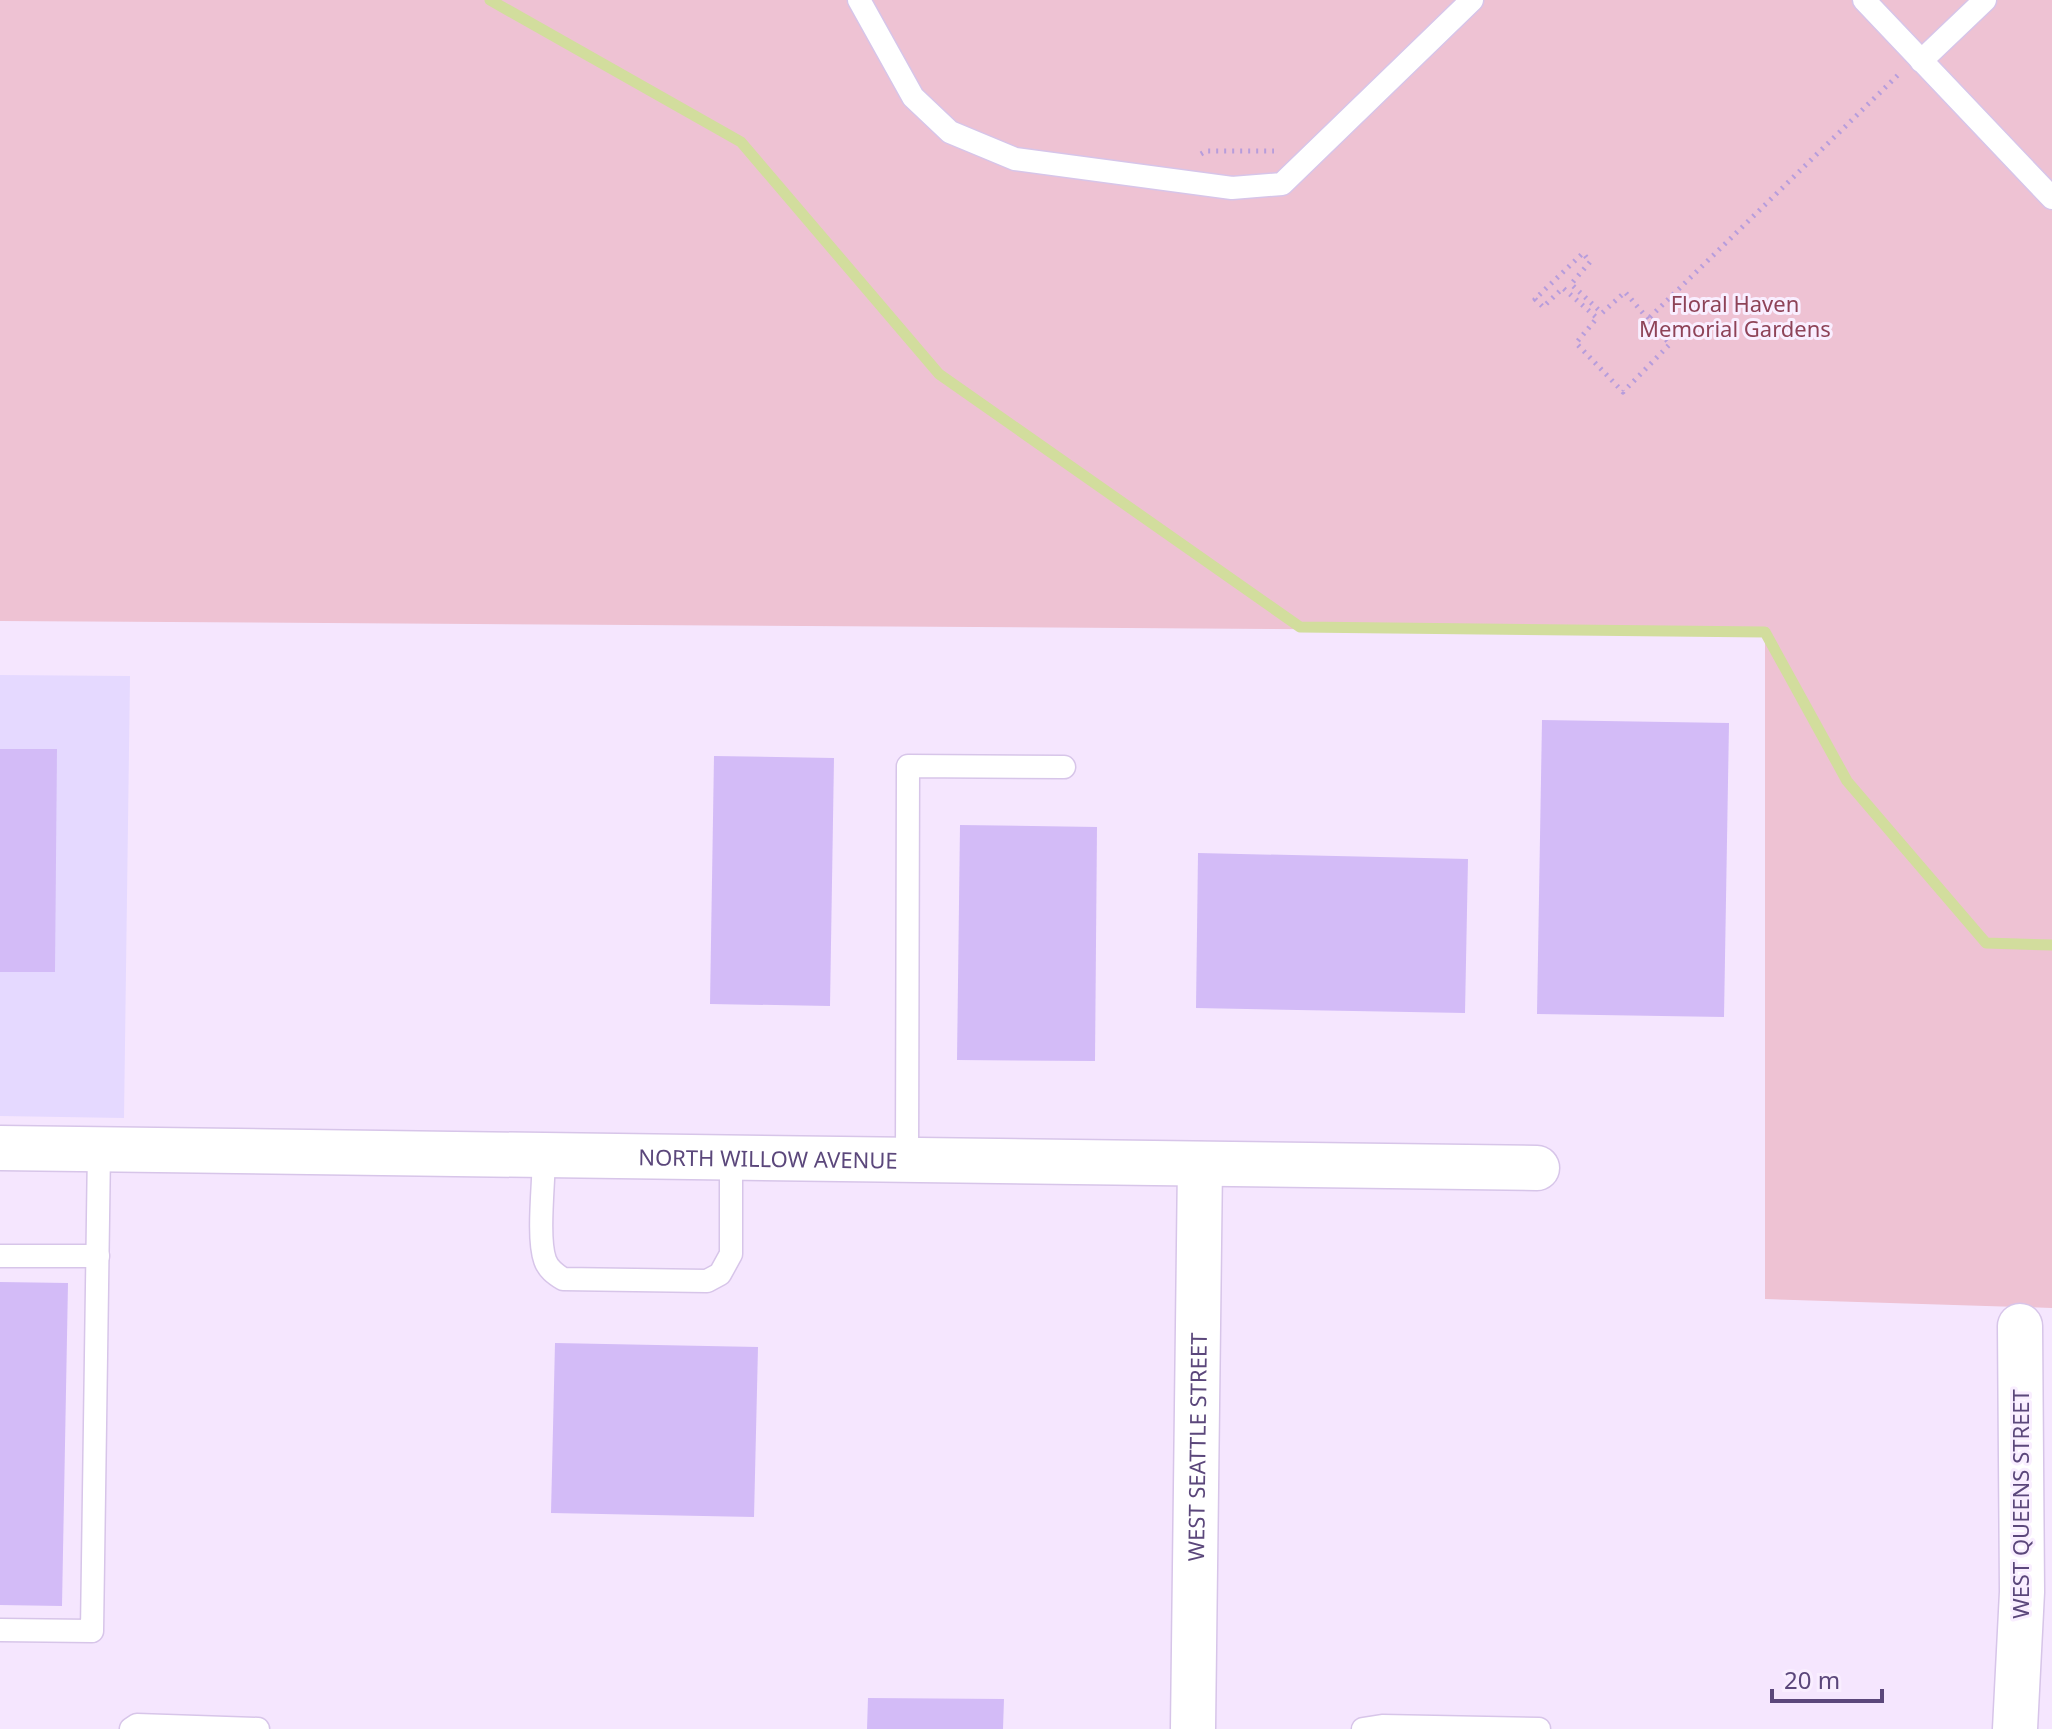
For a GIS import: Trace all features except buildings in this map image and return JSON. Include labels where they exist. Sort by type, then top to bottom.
[{"type":"street","name":"NORTH WILLOW AVENUE","points":[[0,1148],[1537,1168]]},
{"type":"street","name":"WEST SEATTLE STREET","points":[[1193,1729],[1200,1164]]},
{"type":"street","name":"WEST QUEENS STREET","points":[[2015,1729],[2037,1592],[2020,1326]]},
{"type":"lane","points":[[859,0],[913,97],[950,132],[1015,159],[1232,188],[1282,184],[1472,0]]},
{"type":"lane","points":[[1864,0],[1913,65],[2052,198]]},
{"type":"lane","points":[[1913,65],[1985,0]]},
{"type":"lane","points":[[907,1160],[908,766],[1064,767]]},
{"type":"lane","points":[[0,1630],[92,1631],[99,1149]]},
{"type":"lane","points":[[544,1155],[542,1246],[545,1262],[553,1273],[563,1279],[707,1281],[720,1274],[731,1254],[731,1157]]},
{"type":"lane","points":[[0,1256],[98,1256]]},
{"type":"lane","points":[[131,1729],[137,1725],[258,1729]]},
{"type":"lane","points":[[1363,1729],[1382,1726],[1539,1729]]},
{"type":"path","points":[[1648,319],[1913,65]]},
{"type":"path","points":[[1195,157],[1206,151],[1280,150]]},
{"type":"path","points":[[1583,253],[1590,262],[1571,284],[1602,313],[1625,292],[1648,319],[1670,344],[1623,392],[1576,343],[1597,318],[1563,288],[1543,307],[1535,299],[1583,253]]},
{"type":"shaded area","points":[[0,675],[130,676],[124,1118],[0,1116]]},
{"type":"green space","name":"Floral Haven Memorial Gardens","points":[[0,0],[2052,0],[2052,1308],[1765,1299],[1765,632],[0,621]]},
{"type":"waterway","points":[[490,0],[741,142],[939,374],[1300,627],[1765,632],[1847,781],[1986,943],[2052,945]]}]
